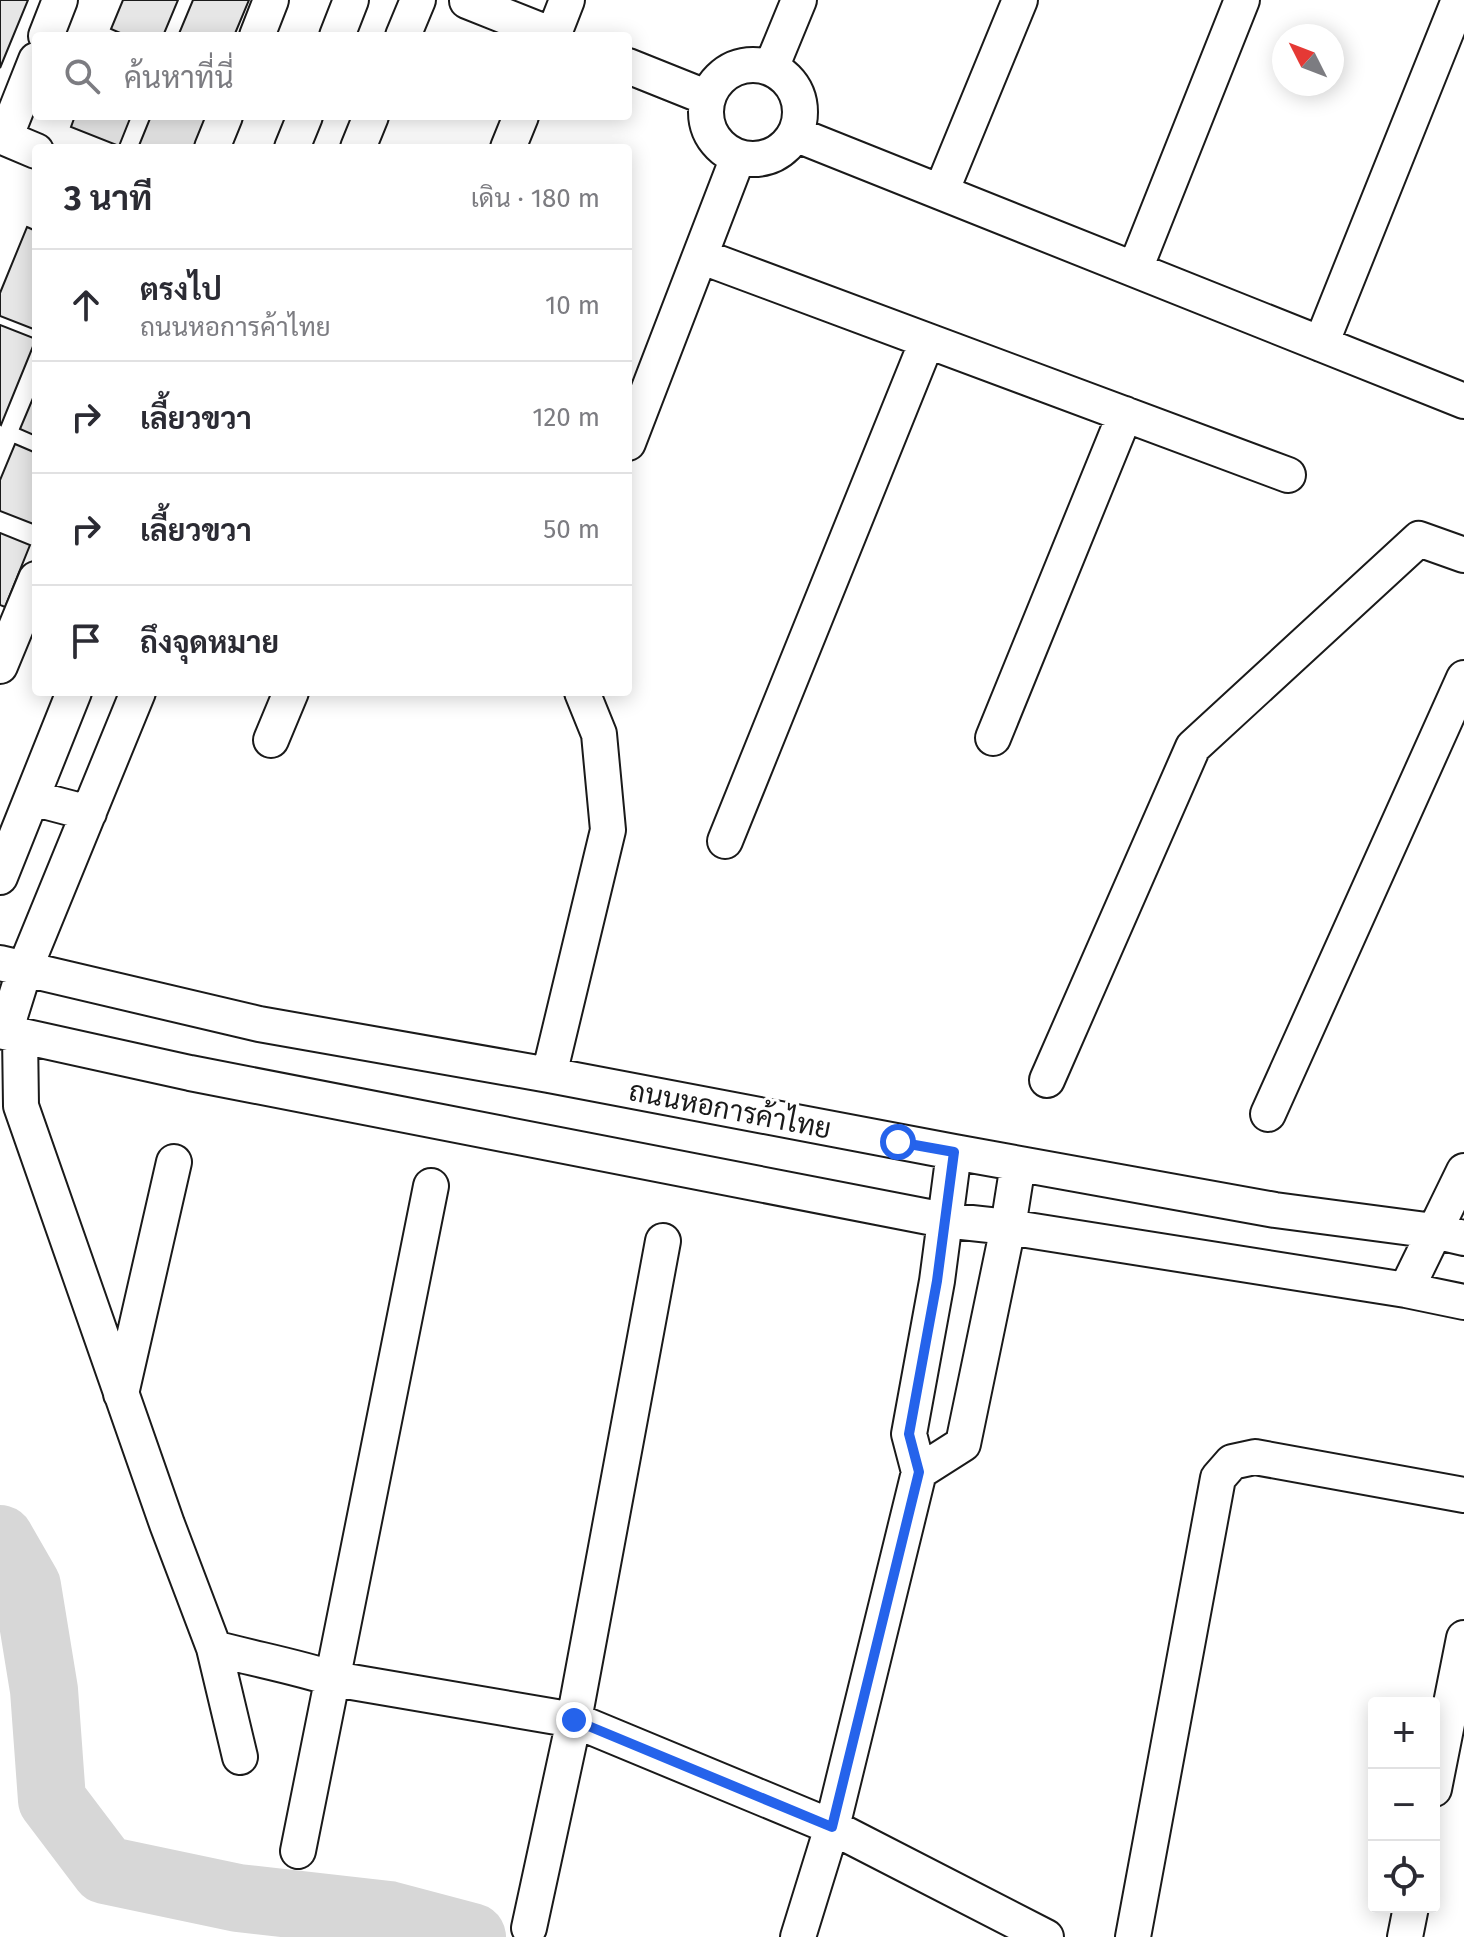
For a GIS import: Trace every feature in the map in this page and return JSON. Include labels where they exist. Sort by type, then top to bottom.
[{"type":"street","points":[[48,32],[60,0]]},
{"type":"street","points":[[259,32],[271,0]]},
{"type":"street","points":[[339,32],[351,0]]},
{"type":"street","points":[[405,32],[418,0]]},
{"type":"street","points":[[555,32],[567,0]]},
{"type":"street","points":[[771,68],[799,0]]},
{"type":"street","points":[[941,192],[1020,0]]},
{"type":"street","points":[[1135,269],[1242,0]]},
{"type":"street","points":[[1321,344],[1459,0]]},
{"type":"street","points":[[467,1],[544,32]]},
{"type":"street","points":[[741,66],[771,68],[785,77],[795,89],[801,119],[787,147],[774,155],[758,160],[738,157],[728,153],[708,130],[708,98],[715,84],[726,73],[741,66]]},
{"type":"street","points":[[632,68],[708,98]]},
{"type":"street","points":[[10,144],[32,73]]},
{"type":"street","points":[[214,144],[223,120]]},
{"type":"street","points":[[294,144],[303,120]]},
{"type":"street","points":[[360,144],[369,120]]},
{"type":"street","points":[[510,144],[519,120]]},
{"type":"street","points":[[795,134],[1464,401]]},
{"type":"street","points":[[632,433],[738,157]]},
{"type":"street","points":[[700,256],[1288,475]]},
{"type":"street","points":[[725,841],[927,341]]},
{"type":"street","points":[[993,738],[1125,414]]},
{"type":"street","points":[[1047,1080],[1193,747],[1419,539],[1464,555]]},
{"type":"street","points":[[0,666],[32,589]]},
{"type":"street","points":[[1268,1114],[1464,678]]},
{"type":"street","points":[[0,877],[72,696]]},
{"type":"street","points":[[136,696],[89,813],[13,966],[8,1033],[21,1106],[121,1394],[214,1648],[240,1757]]},
{"type":"street","points":[[271,740],[289,696]]},
{"type":"street","points":[[549,1075],[608,830],[599,734],[584,696]]},
{"type":"street","points":[[32,798],[89,813]]},
{"type":"street","name":"ถนนหอการค้าไทย","points":[[13,966],[259,1024],[1275,1210],[1449,1234]]},
{"type":"street","points":[[8,1033],[205,1077],[944,1220],[1008,1227],[1406,1290],[1461,1292]]},
{"type":"street","points":[[798,1937],[832,1827],[919,1472],[909,1434],[937,1281],[954,1152]]},
{"type":"street","points":[[121,1394],[174,1162]]},
{"type":"street","points":[[919,1472],[963,1444],[1018,1164]]},
{"type":"street","points":[[1406,1290],[1449,1234],[1464,1171]]},
{"type":"street","points":[[298,1851],[431,1186]]},
{"type":"street","points":[[529,1928],[574,1720],[663,1241]]},
{"type":"street","points":[[1133,1937],[1218,1478],[1232,1462],[1255,1457],[1464,1495]]},
{"type":"street","points":[[1438,1769],[1464,1638]]},
{"type":"street","points":[[214,1648],[334,1679],[574,1720],[832,1827],[1046,1937]]},
{"type":"street","points":[[1405,1937],[1410,1913]]},
{"type":"building","points":[[0,0],[28,0],[0,68]]},
{"type":"building","points":[[123,0],[178,0],[165,32],[118,32],[111,29]]},
{"type":"building","points":[[193,0],[249,0],[236,32],[180,32]]},
{"type":"building","points":[[74,120],[129,120],[120,144],[71,127]]},
{"type":"building","points":[[149,120],[204,120],[196,144],[140,144]]},
{"type":"building","points":[[27,227],[32,229],[32,328],[0,316],[0,293]]},
{"type":"building","points":[[0,325],[32,337],[32,349],[0,424]]},
{"type":"building","points":[[32,400],[32,434],[20,429]]},
{"type":"building","points":[[15,444],[32,451],[32,523],[0,511],[0,480]]},
{"type":"building","points":[[0,533],[30,545],[5,607],[0,605]]},
{"type":"waterway","points":[[0,1539],[27,1586],[44,1690],[52,1800],[105,1870],[238,1898],[389,1915],[472,1937]]},
{"type":"route","points":[[574,1720],[832,1827],[919,1472],[909,1434],[937,1281],[954,1152],[898,1142]]}]
